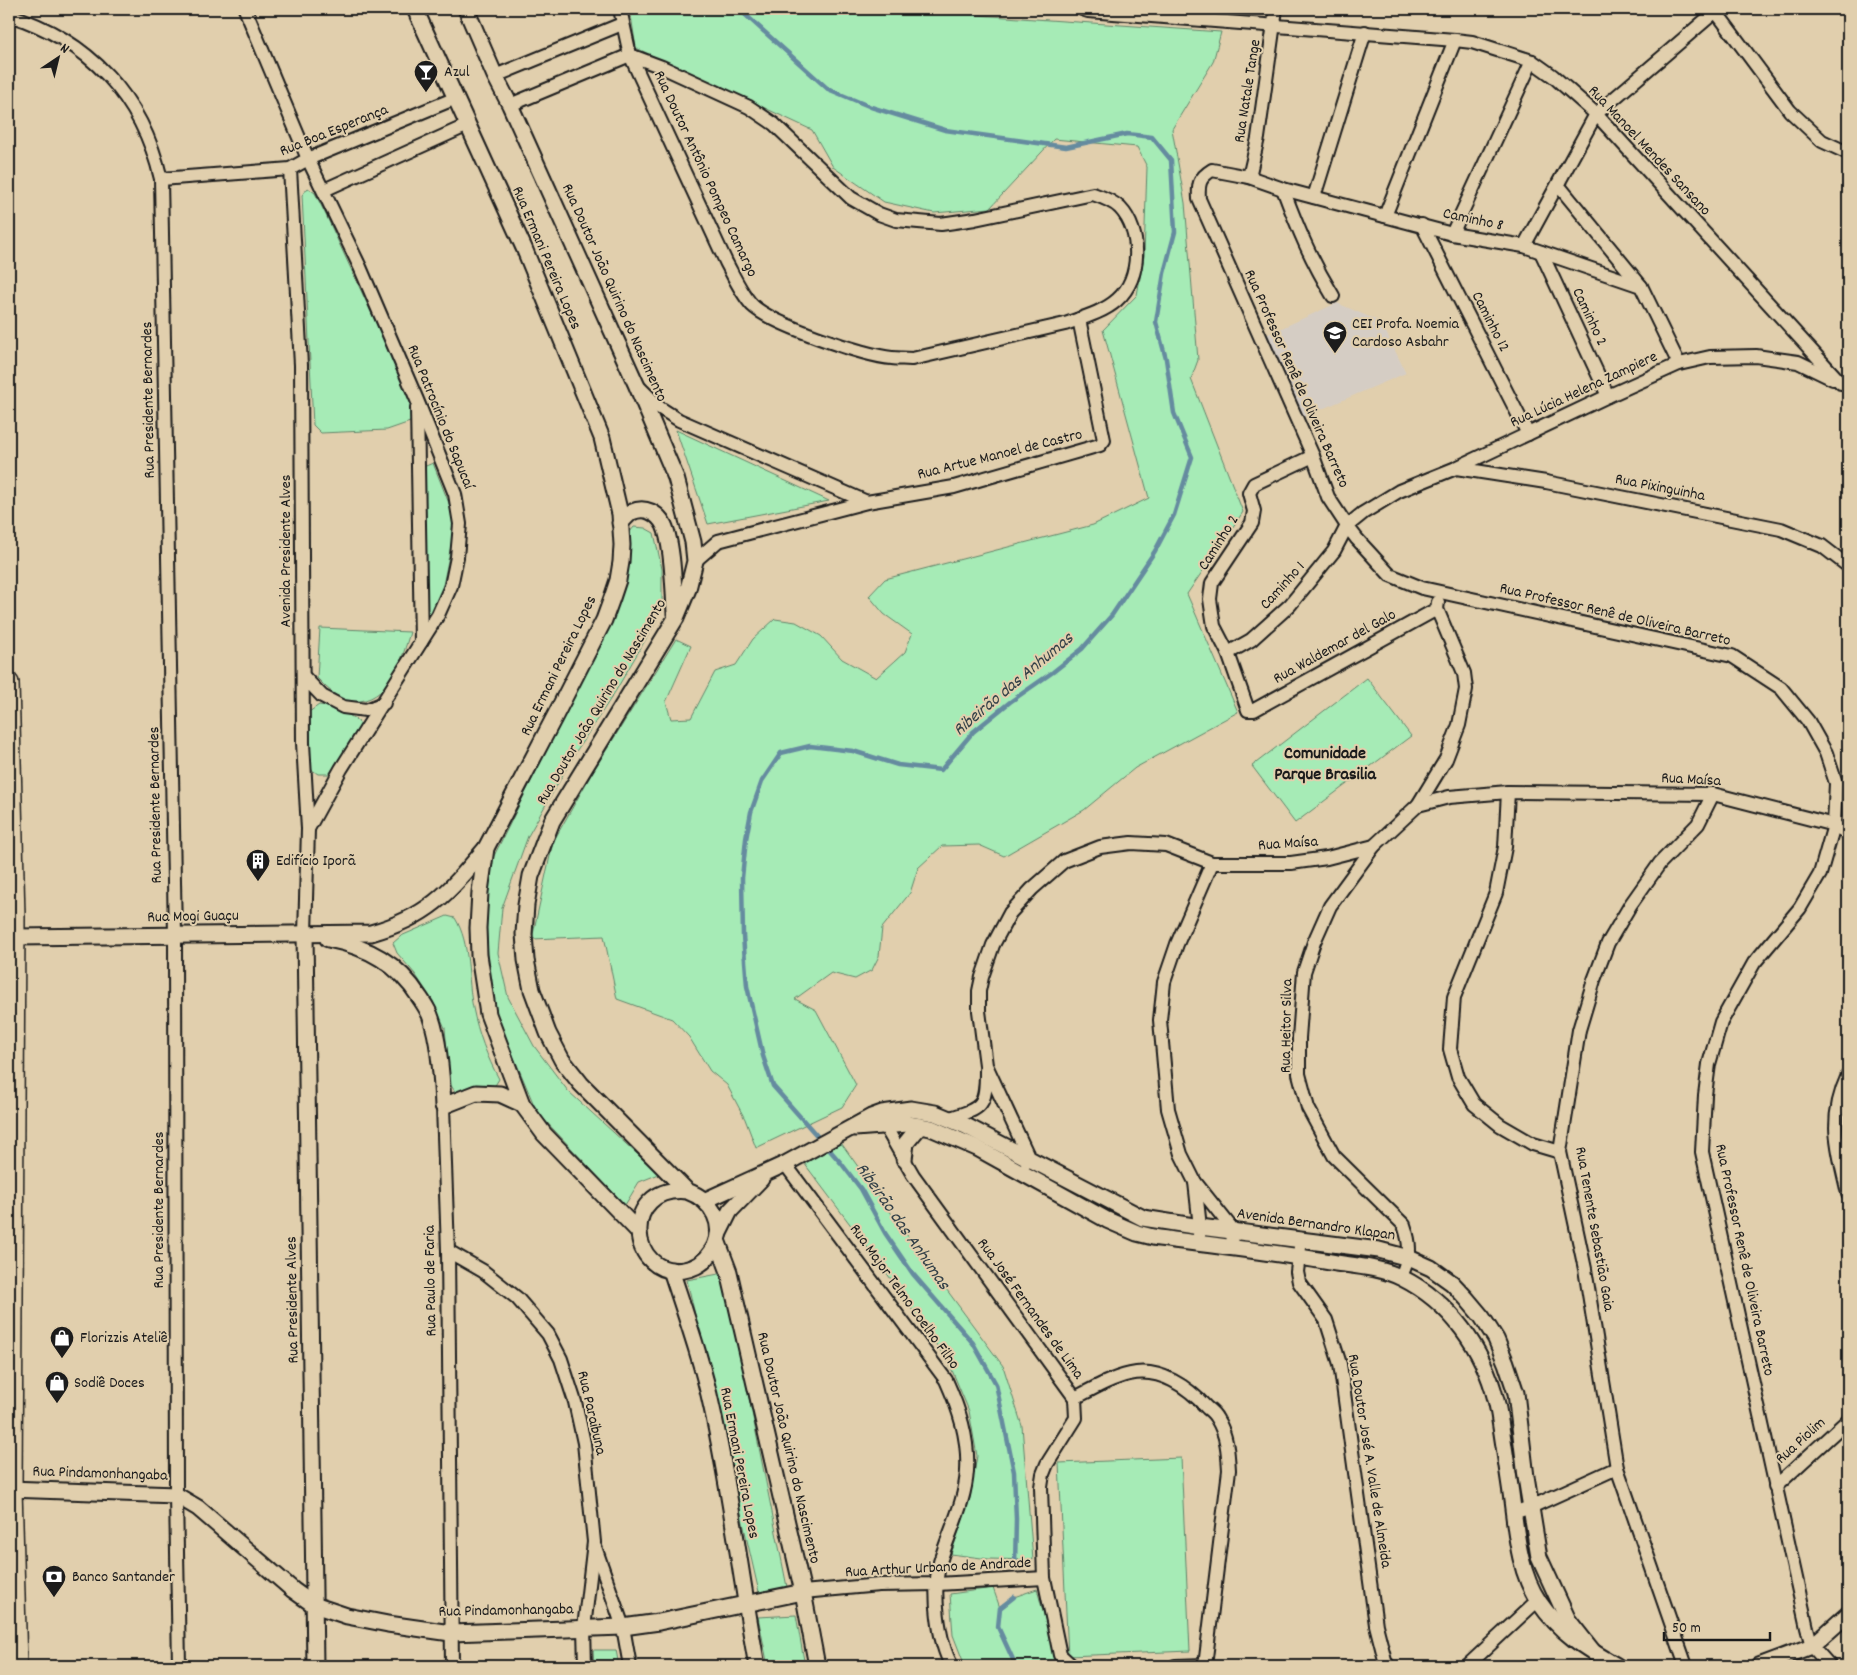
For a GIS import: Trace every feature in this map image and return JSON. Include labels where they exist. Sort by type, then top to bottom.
[{"type":"main road","points":[[9,683],[15,936],[11,1489],[17,1666]]},
{"type":"street","name":"Rua Patrocínio do Sapucaí","points":[[245,9],[308,160],[324,190],[417,400],[455,494],[460,524],[457,557],[451,586],[438,615],[341,769],[308,829]]},
{"type":"street","name":"Rua Ermani Pereira Lopes","points":[[415,9],[524,248],[602,438],[612,476],[622,545],[618,580],[604,620],[486,848],[480,892],[478,928],[479,955],[488,1014],[522,1104],[544,1134],[638,1231]]},
{"type":"street","name":"Rua Doutor João Quirino do Nascimento","points":[[466,9],[636,384],[676,478],[693,542],[695,561],[688,589],[676,618],[552,822],[531,876],[524,934],[526,960],[532,990],[548,1033],[562,1060],[581,1084],[687,1191]]},
{"type":"street","name":"Rua Doutor Antônio Pompeo Camargo","points":[[620,9],[630,54],[726,262],[743,293],[753,306],[769,316],[805,332],[875,355],[892,358],[912,358],[1065,324],[1110,306],[1119,299],[1128,286],[1134,269],[1136,252],[1134,234],[1128,218],[1118,206],[1108,200],[1093,194],[941,224],[908,222],[879,214],[851,198],[774,124],[749,107],[630,54]]},
{"type":"street","name":"Rua Manoel Mendes Sansano","points":[[1082,9],[1455,40],[1472,42],[1532,61],[1553,76],[1596,114],[1844,385]]},
{"type":"street","name":"Rua Natale Tange","points":[[1249,177],[1258,138],[1276,9]]},
{"type":"street","points":[[1524,246],[1559,186],[1596,114],[1715,10],[1790,111],[1822,141],[1848,153]]},
{"type":"street","name":"Rua Presidente Bernardes","points":[[9,15],[32,22],[56,35],[104,70],[121,89],[136,112],[157,162],[161,179],[175,935],[176,1495],[180,1666]]},
{"type":"street","points":[[495,76],[622,24]]},
{"type":"street","points":[[1314,197],[1365,32]]},
{"type":"street","points":[[1385,216],[1455,40]]},
{"type":"street","points":[[510,104],[630,54]]},
{"type":"street","points":[[1452,234],[1532,61]]},
{"type":"street","name":"Rua Boa Esperança","points":[[161,179],[290,169],[456,98]]},
{"type":"street","points":[[324,190],[468,125]]},
{"type":"street","name":"Avenida Presidente Alves","points":[[290,169],[301,366],[303,743],[308,829],[305,934]]},
{"type":"street","name":"Caminho 8","points":[[1212,170],[1249,177],[1283,189],[1452,234],[1524,246],[1641,286]]},
{"type":"street","name":"Rua Professor Renê de Oliveira Barreto","points":[[1212,170],[1203,175],[1198,184],[1199,198],[1313,456],[1328,497],[1347,526],[1390,575],[1422,588],[1438,592],[1732,656],[1781,688],[1808,721],[1826,753],[1836,783],[1834,824],[1820,874],[1800,908],[1754,963],[1722,1022],[1709,1064],[1705,1095],[1702,1152],[1775,1487],[1812,1646],[1830,1666]]},
{"type":"street","points":[[1559,186],[1641,286],[1679,364]]},
{"type":"street","points":[[1283,189],[1302,240],[1316,270],[1333,296]]},
{"type":"street","name":"Caminho 12","points":[[1422,225],[1528,434]]},
{"type":"street","name":"Caminho 2","points":[[1541,252],[1608,396]]},
{"type":"street","name":"Rua Artue Manoel de Castro","points":[[695,561],[718,541],[867,502],[954,487],[1100,445],[1104,440],[1078,319]]},
{"type":"street","name":"Rua Lúcia Helena Zampiere","points":[[1347,526],[1363,513],[1399,491],[1456,468],[1679,364],[1710,357],[1756,356],[1798,362],[1844,385]]},
{"type":"street","points":[[636,384],[660,408],[679,420],[867,502]]},
{"type":"street","points":[[417,400],[421,643]]},
{"type":"street","name":"Caminho 2","points":[[1248,710],[1228,653],[1214,626],[1210,599],[1212,583],[1252,523],[1254,511],[1250,493],[1254,484],[1267,476],[1313,456]]},
{"type":"street","name":"Rua Pixinguinha","points":[[1456,468],[1546,482],[1781,529],[1822,546],[1848,566]]},
{"type":"street","points":[[620,523],[632,512],[644,510],[655,513],[664,526],[670,552],[676,618]]},
{"type":"street","name":"Caminho 1","points":[[1228,653],[1251,640],[1290,605],[1334,551],[1347,526]]},
{"type":"street","points":[[1418,805],[1446,759],[1459,725],[1466,689],[1464,673],[1437,609],[1438,592]]},
{"type":"street","name":"Rua Waldemar del Galo","points":[[1248,710],[1254,710],[1437,609]]},
{"type":"street","points":[[304,677],[322,696],[343,707],[366,710],[384,702]]},
{"type":"street","points":[[1508,792],[1506,847],[1496,894],[1454,998],[1450,1048],[1458,1076],[1474,1104],[1500,1125],[1533,1144],[1560,1152]]},
{"type":"street","name":"Rua Maísa","points":[[1030,1158],[986,1065],[979,1011],[979,991],[993,945],[1010,913],[1032,889],[1064,861],[1100,847],[1131,843],[1166,845],[1212,863],[1292,863],[1327,858],[1374,846],[1418,805],[1449,797],[1508,792],[1713,794],[1834,824],[1848,834]]},
{"type":"street","name":"Rua Tenente Sebastião Gaia","points":[[1686,1666],[1617,1468],[1584,1269],[1560,1152],[1579,1030],[1594,980],[1608,943],[1631,904],[1660,863],[1698,824],[1713,794]]},
{"type":"street","name":"Rua Heitor Silva","points":[[1374,846],[1330,906],[1314,942],[1304,972],[1299,1038],[1300,1074],[1308,1108],[1334,1156],[1404,1225],[1410,1240],[1408,1258],[1401,1277]]},
{"type":"street","points":[[383,959],[381,948],[384,937],[390,928],[426,910],[453,888],[486,848]]},
{"type":"street","points":[[1212,863],[1177,944],[1164,982],[1160,1020],[1168,1109],[1181,1154],[1195,1182],[1234,1231],[1231,1248]]},
{"type":"street","name":"Rua Mogi Guaçu","points":[[15,936],[371,933],[390,928]]},
{"type":"street","name":"Rua Paulo de Faria","points":[[305,934],[359,947],[383,959],[412,985],[431,1016],[443,1106],[448,1251],[452,1666]]},
{"type":"street","name":"Rua Presidente Alves","points":[[305,934],[316,1666]]},
{"type":"street","points":[[950,1118],[976,1108],[983,1102],[987,1089],[986,1065]]},
{"type":"street","points":[[1848,1075],[1836,1116],[1836,1139],[1848,1194]]},
{"type":"street","points":[[443,1106],[476,1094],[500,1094],[522,1104]]},
{"type":"street","name":"Avenida Bernandro Klapan","points":[[706,1200],[770,1171],[847,1130],[884,1120],[911,1109],[950,1118],[1143,1218],[1379,1250],[1408,1258],[1431,1268],[1456,1288],[1482,1317],[1496,1339],[1516,1393],[1539,1558],[1568,1620],[1594,1653]]},
{"type":"street","name":"Avenida Bernandro Klapan","points":[[884,1120],[931,1128],[958,1139],[1107,1220],[1137,1233],[1198,1244],[1299,1256],[1374,1269],[1401,1277],[1438,1301],[1477,1350],[1487,1371],[1496,1401],[1521,1559],[1529,1582],[1538,1600],[1562,1631],[1617,1666]]},
{"type":"street","name":"Rua José Fernandes de Lima","points":[[884,1120],[913,1175],[1075,1398],[1076,1418],[1069,1432],[1047,1464],[1041,1487],[1044,1578],[1060,1655],[1072,1666]]},
{"type":"street","points":[[904,1159],[906,1143],[920,1126]]},
{"type":"street","points":[[1021,1173],[1030,1158]]},
{"type":"street","name":"Rua Major Telmo Coelho Filho","points":[[792,1160],[946,1380],[959,1409],[966,1440],[967,1472],[961,1504],[940,1564],[937,1584],[939,1624],[947,1657],[952,1666]]},
{"type":"street","name":"Avenida Bernandro Klapan","points":[[718,1237],[730,1211],[770,1171]]},
{"type":"street","points":[[1195,1182],[1200,1227],[1198,1244]]},
{"type":"street","points":[[675,1190],[687,1191],[706,1200],[716,1216],[718,1237],[708,1258],[700,1264],[686,1269],[671,1270],[652,1260],[644,1252],[639,1242],[638,1231],[642,1213],[652,1198],[663,1192],[675,1190]]},
{"type":"street","name":"Rua Doutor João Quirino do Nascimento","points":[[718,1237],[729,1272],[804,1592],[817,1666]]},
{"type":"street","name":"Rua Doutor José A. Valle de Almeida","points":[[1301,1239],[1297,1272],[1299,1282],[1326,1320],[1340,1364],[1376,1625],[1388,1666]]},
{"type":"street","name":"Rua Paraibuna","points":[[448,1251],[483,1272],[517,1298],[548,1334],[561,1359],[575,1402],[584,1443],[594,1542],[584,1628],[585,1666]]},
{"type":"street","name":"Rua Ermani Pereira Lopes","points":[[671,1270],[704,1373],[712,1409],[730,1499],[745,1603],[757,1666]]},
{"type":"street","points":[[1075,1398],[1102,1383],[1131,1373],[1154,1374],[1174,1381],[1197,1397],[1217,1418],[1228,1444],[1229,1470],[1205,1666],[1175,1666]]},
{"type":"street","name":"Rua Piolim","points":[[1775,1487],[1848,1420]]},
{"type":"street","points":[[1513,1513],[1531,1507],[1617,1468]]},
{"type":"street","name":"Rua Pindamonhangaba","points":[[11,1489],[176,1495],[198,1508],[314,1605],[347,1616],[380,1623],[452,1633],[622,1627],[659,1622],[804,1592]]},
{"type":"street","name":"Rua Paraibuna","points":[[594,1542],[622,1627],[630,1666]]},
{"type":"street","name":"Rua Arthur Urbano de Andrade","points":[[804,1592],[879,1585],[1044,1578]]},
{"type":"street","points":[[1468,1666],[1538,1600]]},
{"type":"street","points":[[1759,1666],[1812,1646],[1848,1614]]},
{"type":"shaded area","name":"CEI Profa. Noemia Cardoso Asbahr","points":[[1337,303],[1381,322],[1406,373],[1301,418],[1264,336]]},
{"type":"green space","points":[[630,9],[973,9],[977,15],[1221,32],[1213,62],[1172,129],[1185,203],[1198,360],[1191,379],[1243,512],[1187,594],[1238,712],[1135,768],[1084,810],[1004,856],[979,845],[942,846],[918,868],[910,893],[882,928],[879,956],[872,970],[855,979],[831,973],[795,999],[816,1010],[856,1085],[842,1107],[756,1148],[745,1119],[727,1085],[710,1071],[689,1037],[672,1019],[617,999],[604,936],[532,939],[553,842],[592,773],[676,639],[691,646],[666,702],[671,719],[691,718],[715,672],[736,665],[753,639],[775,619],[796,622],[821,636],[842,659],[876,678],[905,652],[912,634],[884,614],[869,596],[885,579],[1093,525],[1149,498],[1103,330],[1137,295],[1144,256],[1147,167],[1137,147],[1054,139],[990,208],[934,213],[884,202],[833,167],[812,130],[636,48]]},
{"type":"green space","points":[[308,188],[315,193],[326,215],[415,407],[410,422],[387,430],[321,433],[313,425],[302,195]]},
{"type":"green space","points":[[676,430],[829,501],[708,524]]},
{"type":"green space","points":[[433,463],[456,521],[439,605],[430,619],[422,615],[421,468]]},
{"type":"green space","points":[[634,527],[645,528],[654,533],[662,569],[662,604],[655,623],[615,692],[575,753],[528,836],[502,908],[498,953],[508,997],[534,1046],[568,1091],[659,1174],[639,1182],[625,1205],[537,1112],[491,1003],[483,878],[615,612],[629,533]]},
{"type":"green space","points":[[320,628],[410,632],[404,653],[388,684],[371,698],[351,701],[335,695],[317,678]]},
{"type":"green space","points":[[1367,678],[1411,736],[1295,823],[1252,766]]},
{"type":"green space","points":[[319,705],[342,712],[362,725],[329,774],[318,774],[309,768],[309,712]]},
{"type":"green space","points":[[447,916],[455,918],[464,939],[475,1017],[483,1045],[499,1079],[494,1087],[456,1093],[450,1084],[445,1028],[433,1001],[415,974],[397,953],[393,943],[401,936]]},
{"type":"green space","points":[[839,1140],[1003,1366],[1022,1426],[1033,1560],[989,1559],[951,1554],[970,1498],[977,1456],[969,1411],[949,1363],[886,1272],[804,1163]]},
{"type":"green space","points":[[724,1273],[787,1587],[759,1592],[687,1280]]},
{"type":"green space","points":[[1181,1458],[1190,1651],[1068,1656],[1059,1463]]},
{"type":"green space","points":[[993,1588],[1000,1608],[1014,1597],[1037,1589],[1057,1663],[1060,1666],[965,1666],[953,1635],[950,1594]]},
{"type":"green space","points":[[796,1615],[805,1666],[768,1666],[758,1617]]},
{"type":"green space","points":[[593,1650],[616,1650],[619,1666],[594,1666]]},
{"type":"waterway","name":"Ribeirão das Anhumas","points":[[739,9],[828,89],[871,107],[945,130],[1066,147],[1127,134],[1152,137],[1171,160],[1175,232],[1164,273],[1156,322],[1166,359],[1174,413],[1192,457],[1174,515],[1155,551],[1112,615],[1082,649],[973,732],[941,770],[898,765],[853,751],[810,746],[781,753],[762,781],[751,812],[746,839],[742,878],[743,936],[747,986],[763,1056],[773,1086],[841,1163],[861,1189],[885,1233],[913,1274],[973,1343],[996,1384],[1014,1472],[1015,1566]]},
{"type":"waterway","name":"Ribeirão das Anhumas","points":[[1014,1597],[1000,1608],[998,1627],[1016,1666]]},
{"type":"place","name":"Azul","points":[[426,93]]},
{"type":"place","name":"CEI Profa. Noemia Cardoso Asbahr","points":[[1335,354]]},
{"type":"place","name":"Edifício Iporã","points":[[258,882]]},
{"type":"place","name":"Florizzis Ateliê","points":[[62,1359]]},
{"type":"place","name":"Sodiê Doces","points":[[57,1404]]},
{"type":"place","name":"Banco Santander","points":[[54,1598]]},
{"type":"district","name":"Comunidade Parque Brasilia","points":[[1325,764]]}]
